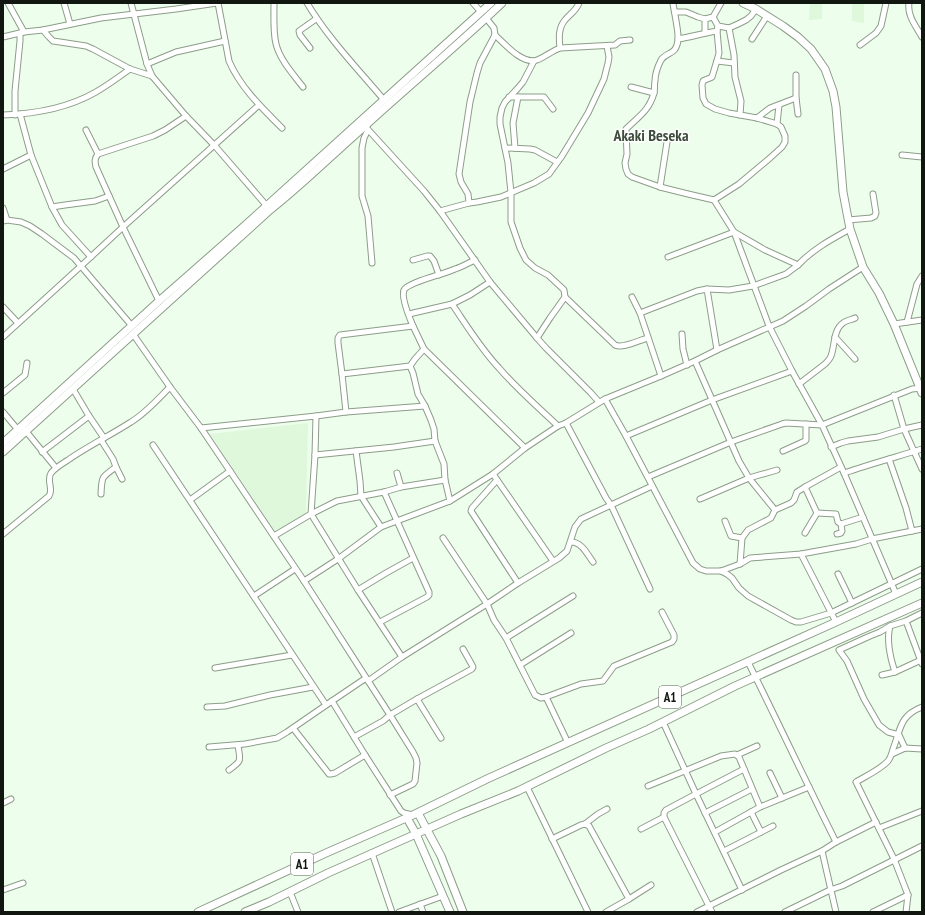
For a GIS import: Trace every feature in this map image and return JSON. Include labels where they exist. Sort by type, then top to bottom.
[{"type":"main road","points":[[3,452],[22,430],[159,301],[266,205],[364,126],[384,100],[491,3]]},
{"type":"main road","points":[[3,443],[22,430],[73,389],[270,210],[301,184],[502,3]]},
{"type":"main road","points":[[743,3],[756,9],[798,37],[811,49],[825,69],[833,91],[836,107],[843,192],[850,229],[863,267],[879,293],[894,324],[921,390]]},
{"type":"main road","name":"A1","points":[[198,912],[413,815],[489,778],[922,582]]},
{"type":"main road","name":"A1","points":[[245,912],[290,892],[328,872],[527,787],[735,686],[756,678],[922,602]]},
{"type":"main road","points":[[413,815],[427,830],[441,856],[463,912]]},
{"type":"main road","points":[[413,815],[416,834],[450,912]]},
{"type":"street","points":[[8,3],[22,32],[15,91],[17,114],[52,207],[62,225],[91,257]]},
{"type":"street","points":[[64,3],[70,24]]},
{"type":"street","points":[[131,3],[147,64],[152,76],[266,205]]},
{"type":"street","points":[[175,3],[176,9]]},
{"type":"street","points":[[3,37],[22,32],[43,30],[101,18],[218,3],[231,66],[243,86],[282,128]]},
{"type":"street","points":[[274,3],[276,42],[278,49],[282,59],[303,87]]},
{"type":"street","points":[[307,3],[316,19],[338,47],[384,100]]},
{"type":"street","points":[[473,3],[481,12]]},
{"type":"street","points":[[560,48],[559,36],[562,24],[574,12],[579,3]]},
{"type":"street","points":[[673,3],[678,39],[674,50],[661,60],[656,74],[654,93],[651,102],[644,113],[626,129],[626,169],[628,174],[632,177],[660,187],[714,200],[734,232],[769,326],[822,425],[896,594]]},
{"type":"street","points":[[675,12],[686,12],[705,19],[713,17],[721,3]]},
{"type":"street","points":[[860,45],[876,34],[881,26],[886,3]]},
{"type":"street","points":[[909,3],[908,10],[910,16],[922,37]]},
{"type":"street","points":[[678,39],[717,29],[729,28],[746,20],[756,9]]},
{"type":"street","points":[[752,39],[767,16]]},
{"type":"street","points":[[713,17],[717,29],[719,53],[712,77],[703,81],[703,98],[706,104],[729,113],[757,118],[777,124],[785,136],[785,142],[782,147],[739,184],[714,200]]},
{"type":"street","points":[[469,203],[468,194],[460,178],[460,167],[470,102],[477,73],[494,34],[494,28],[486,18]]},
{"type":"street","points":[[310,48],[300,35],[299,31],[316,19]]},
{"type":"street","points":[[705,19],[705,33]]},
{"type":"street","points":[[729,28],[734,55],[735,77],[740,102],[740,115]]},
{"type":"street","points":[[43,30],[53,41],[86,46],[130,69],[152,76]]},
{"type":"street","points":[[494,34],[516,54],[524,59],[534,61],[560,48],[607,46],[630,40]]},
{"type":"street","points":[[147,64],[176,52],[225,41]]},
{"type":"street","points":[[440,211],[469,203],[506,196],[549,174],[588,113],[604,79],[609,57],[607,46]]},
{"type":"street","points":[[534,61],[523,82],[505,102],[500,117],[508,163],[511,193],[511,226],[523,255],[530,264],[539,271],[548,275],[564,290],[565,297],[615,345],[623,346],[648,338]]},
{"type":"street","points":[[717,61],[734,63]]},
{"type":"street","points":[[3,115],[45,110],[66,105],[97,92],[130,69]]},
{"type":"street","points":[[796,75],[798,114]]},
{"type":"street","points":[[630,87],[654,93]]},
{"type":"street","points":[[515,148],[513,123],[518,97]]},
{"type":"street","points":[[509,98],[541,97],[544,98],[553,109]]},
{"type":"street","points":[[757,118],[770,108],[796,98]]},
{"type":"street","points":[[3,337],[123,227],[260,105]]},
{"type":"street","points":[[777,124],[779,105]]},
{"type":"street","points":[[159,301],[96,167],[95,158],[98,154],[153,136],[186,116]]},
{"type":"street","points":[[364,126],[424,191],[440,211],[490,282],[537,338],[599,402]]},
{"type":"street","points":[[364,126],[362,148],[362,196],[368,216],[372,263]]},
{"type":"street","points":[[86,130],[98,154]]},
{"type":"street","points":[[660,187],[667,142]]},
{"type":"street","points":[[505,148],[535,150],[557,162]]},
{"type":"street","points":[[3,169],[31,154]]},
{"type":"street","points":[[902,155],[922,158]]},
{"type":"street","points":[[848,220],[871,218],[875,216],[876,213],[873,194]]},
{"type":"street","points":[[52,207],[95,201],[109,196]]},
{"type":"street","points":[[3,208],[5,221],[21,222],[30,226],[74,258],[132,326]]},
{"type":"street","points":[[640,313],[696,291],[707,289],[729,290],[753,286],[786,274],[820,246],[850,229]]},
{"type":"street","points":[[668,258],[734,232]]},
{"type":"street","points":[[734,232],[765,250],[798,265]]},
{"type":"street","points":[[413,260],[430,256],[434,261],[439,275]]},
{"type":"street","points":[[475,260],[455,270],[408,286],[404,290],[404,300],[413,326],[424,349],[525,448]]},
{"type":"street","points":[[304,581],[338,559],[381,527],[450,501],[493,474],[525,448],[558,426],[566,423],[599,402],[687,365],[777,323],[792,315],[863,267]]},
{"type":"street","points":[[907,322],[922,276]]},
{"type":"street","points":[[409,314],[452,304],[470,295],[490,282]]},
{"type":"street","points":[[707,289],[717,350]]},
{"type":"street","points":[[537,338],[565,297]]},
{"type":"street","points":[[632,297],[640,313],[661,376]]},
{"type":"street","points":[[452,304],[476,339],[499,368],[558,426]]},
{"type":"street","points":[[3,307],[18,323]]},
{"type":"street","points":[[799,384],[829,360],[838,327],[855,318]]},
{"type":"street","points":[[894,324],[922,320]]},
{"type":"street","points":[[346,412],[338,338],[340,336],[413,326]]},
{"type":"street","points":[[133,334],[201,428],[274,536],[413,752],[417,763],[415,781],[413,784],[390,795]]},
{"type":"street","points":[[682,334],[683,350],[687,365]]},
{"type":"street","points":[[835,337],[855,359]]},
{"type":"street","points":[[342,374],[410,366],[424,349]]},
{"type":"street","points":[[695,361],[739,462],[749,478],[775,510]]},
{"type":"street","points":[[3,393],[24,374],[27,363]]},
{"type":"street","points":[[410,366],[413,372],[418,394],[425,406],[434,429],[435,441],[444,464],[450,501]]},
{"type":"street","points":[[626,436],[712,400],[792,371]]},
{"type":"street","points":[[3,534],[49,496],[51,490],[49,483],[50,474],[56,468],[133,421],[170,387]]},
{"type":"street","points":[[73,389],[113,459],[122,479]]},
{"type":"street","points":[[648,477],[731,442],[782,424],[822,425],[894,395],[912,389],[921,390]]},
{"type":"street","points":[[894,395],[904,429],[922,469]]},
{"type":"street","points":[[605,399],[693,563],[700,569],[706,571],[721,571],[740,564],[750,558],[801,554],[856,544],[872,539],[922,529]]},
{"type":"street","points":[[201,428],[346,412],[425,406]]},
{"type":"street","points":[[3,412],[22,430],[56,468]]},
{"type":"street","points":[[42,452],[89,416]]},
{"type":"street","points":[[316,416],[311,514],[338,559],[402,657]]},
{"type":"street","points":[[566,423],[611,505],[650,589]]},
{"type":"street","points":[[783,451],[806,440],[806,424]]},
{"type":"street","points":[[831,447],[848,441],[878,437],[922,425]]},
{"type":"street","points":[[315,455],[394,447],[435,441]]},
{"type":"street","points":[[153,445],[326,705]]},
{"type":"street","points":[[740,564],[742,538],[748,530],[771,518],[775,510],[792,503],[797,492],[804,487],[843,470],[922,449]]},
{"type":"street","points":[[356,451],[361,496],[381,527]]},
{"type":"street","points":[[889,459],[906,508],[912,531]]},
{"type":"street","points":[[101,494],[104,475],[116,467]]},
{"type":"street","points":[[700,499],[749,478],[777,470]]},
{"type":"street","points":[[190,500],[230,471]]},
{"type":"street","points":[[397,473],[401,487]]},
{"type":"street","points":[[493,474],[552,561]]},
{"type":"street","points":[[274,536],[311,514],[337,501],[384,492],[401,487],[446,480]]},
{"type":"street","points":[[497,480],[471,510],[518,583]]},
{"type":"street","points":[[209,747],[238,745],[277,738],[332,701],[559,558],[567,551],[575,527],[581,519],[652,486]]},
{"type":"street","points":[[804,487],[817,513]]},
{"type":"street","points":[[380,622],[427,598],[429,595],[429,592],[384,492]]},
{"type":"street","points":[[817,513],[836,514],[838,522],[841,524],[842,531],[837,534]]},
{"type":"street","points":[[805,533],[817,513]]},
{"type":"street","points":[[841,524],[862,517]]},
{"type":"street","points":[[725,521],[731,536],[742,538]]},
{"type":"street","points":[[443,538],[487,604],[535,696],[541,698],[546,697],[581,684],[603,681],[614,666],[672,642],[674,635],[662,612]]},
{"type":"street","points":[[571,542],[576,542],[582,546],[593,562]]},
{"type":"street","points":[[741,552],[750,558]]},
{"type":"street","points":[[801,554],[836,622]]},
{"type":"street","points":[[358,590],[413,558]]},
{"type":"street","points":[[254,596],[295,569]]},
{"type":"street","points":[[721,571],[732,578],[735,584],[748,596],[791,620],[801,622],[831,613],[922,569]]},
{"type":"street","points":[[838,574],[852,603]]},
{"type":"street","points":[[506,638],[573,596]]},
{"type":"street","points":[[905,748],[899,735],[888,732],[879,725],[864,699],[847,661],[839,650],[890,626],[922,614]]},
{"type":"street","points":[[882,675],[895,672],[921,662],[906,621]]},
{"type":"street","points":[[890,626],[888,644],[895,672]]},
{"type":"street","points":[[520,665],[571,633]]},
{"type":"street","points":[[354,737],[383,721],[390,715],[417,699],[472,669],[473,667],[464,649]]},
{"type":"street","points":[[215,668],[292,655]]},
{"type":"street","points":[[748,662],[774,712],[836,842]]},
{"type":"street","points":[[207,707],[225,706],[270,695],[313,687]]},
{"type":"street","points":[[546,697],[568,743]]},
{"type":"street","points":[[417,699],[440,738]]},
{"type":"street","points":[[332,701],[401,811],[413,815]]},
{"type":"street","points":[[906,912],[908,895],[894,859],[856,782],[887,762],[892,754],[899,735],[901,724],[914,710],[922,707]]},
{"type":"street","points":[[663,722],[742,890]]},
{"type":"street","points":[[293,728],[329,774],[335,773],[365,755]]},
{"type":"street","points":[[228,770],[240,760],[238,745]]},
{"type":"street","points":[[648,786],[686,772],[721,756],[731,754],[737,755],[757,746]]},
{"type":"street","points":[[892,754],[905,748],[922,749]]},
{"type":"street","points":[[737,755],[760,807]]},
{"type":"street","points":[[712,912],[664,817],[664,813],[666,810],[744,769]]},
{"type":"street","points":[[770,773],[782,798]]},
{"type":"street","points":[[527,787],[588,912]]},
{"type":"street","points":[[715,832],[760,807],[809,788]]},
{"type":"street","points":[[705,813],[752,789]]},
{"type":"street","points":[[3,803],[11,799]]},
{"type":"street","points":[[552,839],[585,824],[607,809]]},
{"type":"street","points":[[879,828],[922,811]]},
{"type":"street","points":[[751,812],[760,832]]},
{"type":"street","points":[[641,829],[664,817]]},
{"type":"street","points":[[697,912],[822,851],[836,842],[876,822]]},
{"type":"street","points":[[585,824],[589,826],[629,899]]},
{"type":"street","points":[[724,851],[773,826]]},
{"type":"street","points":[[785,912],[830,890],[842,886],[922,846]]},
{"type":"street","points":[[822,851],[836,912]]},
{"type":"street","points":[[372,854],[392,912]]},
{"type":"street","points":[[3,890],[23,883]]},
{"type":"street","points":[[606,912],[651,885]]},
{"type":"street","points":[[290,892],[298,912]]},
{"type":"street","points":[[873,912],[908,895]]},
{"type":"street","points":[[399,912],[443,896]]},
{"type":"street","points":[[420,904],[423,912]]},
{"type":"shaded area","points":[[810,3],[822,3],[822,19],[809,20]]},
{"type":"shaded area","points":[[852,3],[864,3],[864,23],[852,21]]},
{"type":"shaded area","points":[[308,423],[306,515],[275,531],[210,434]]},
{"type":"district","name":"Akaki Beseka","points":[[651,135]]}]
